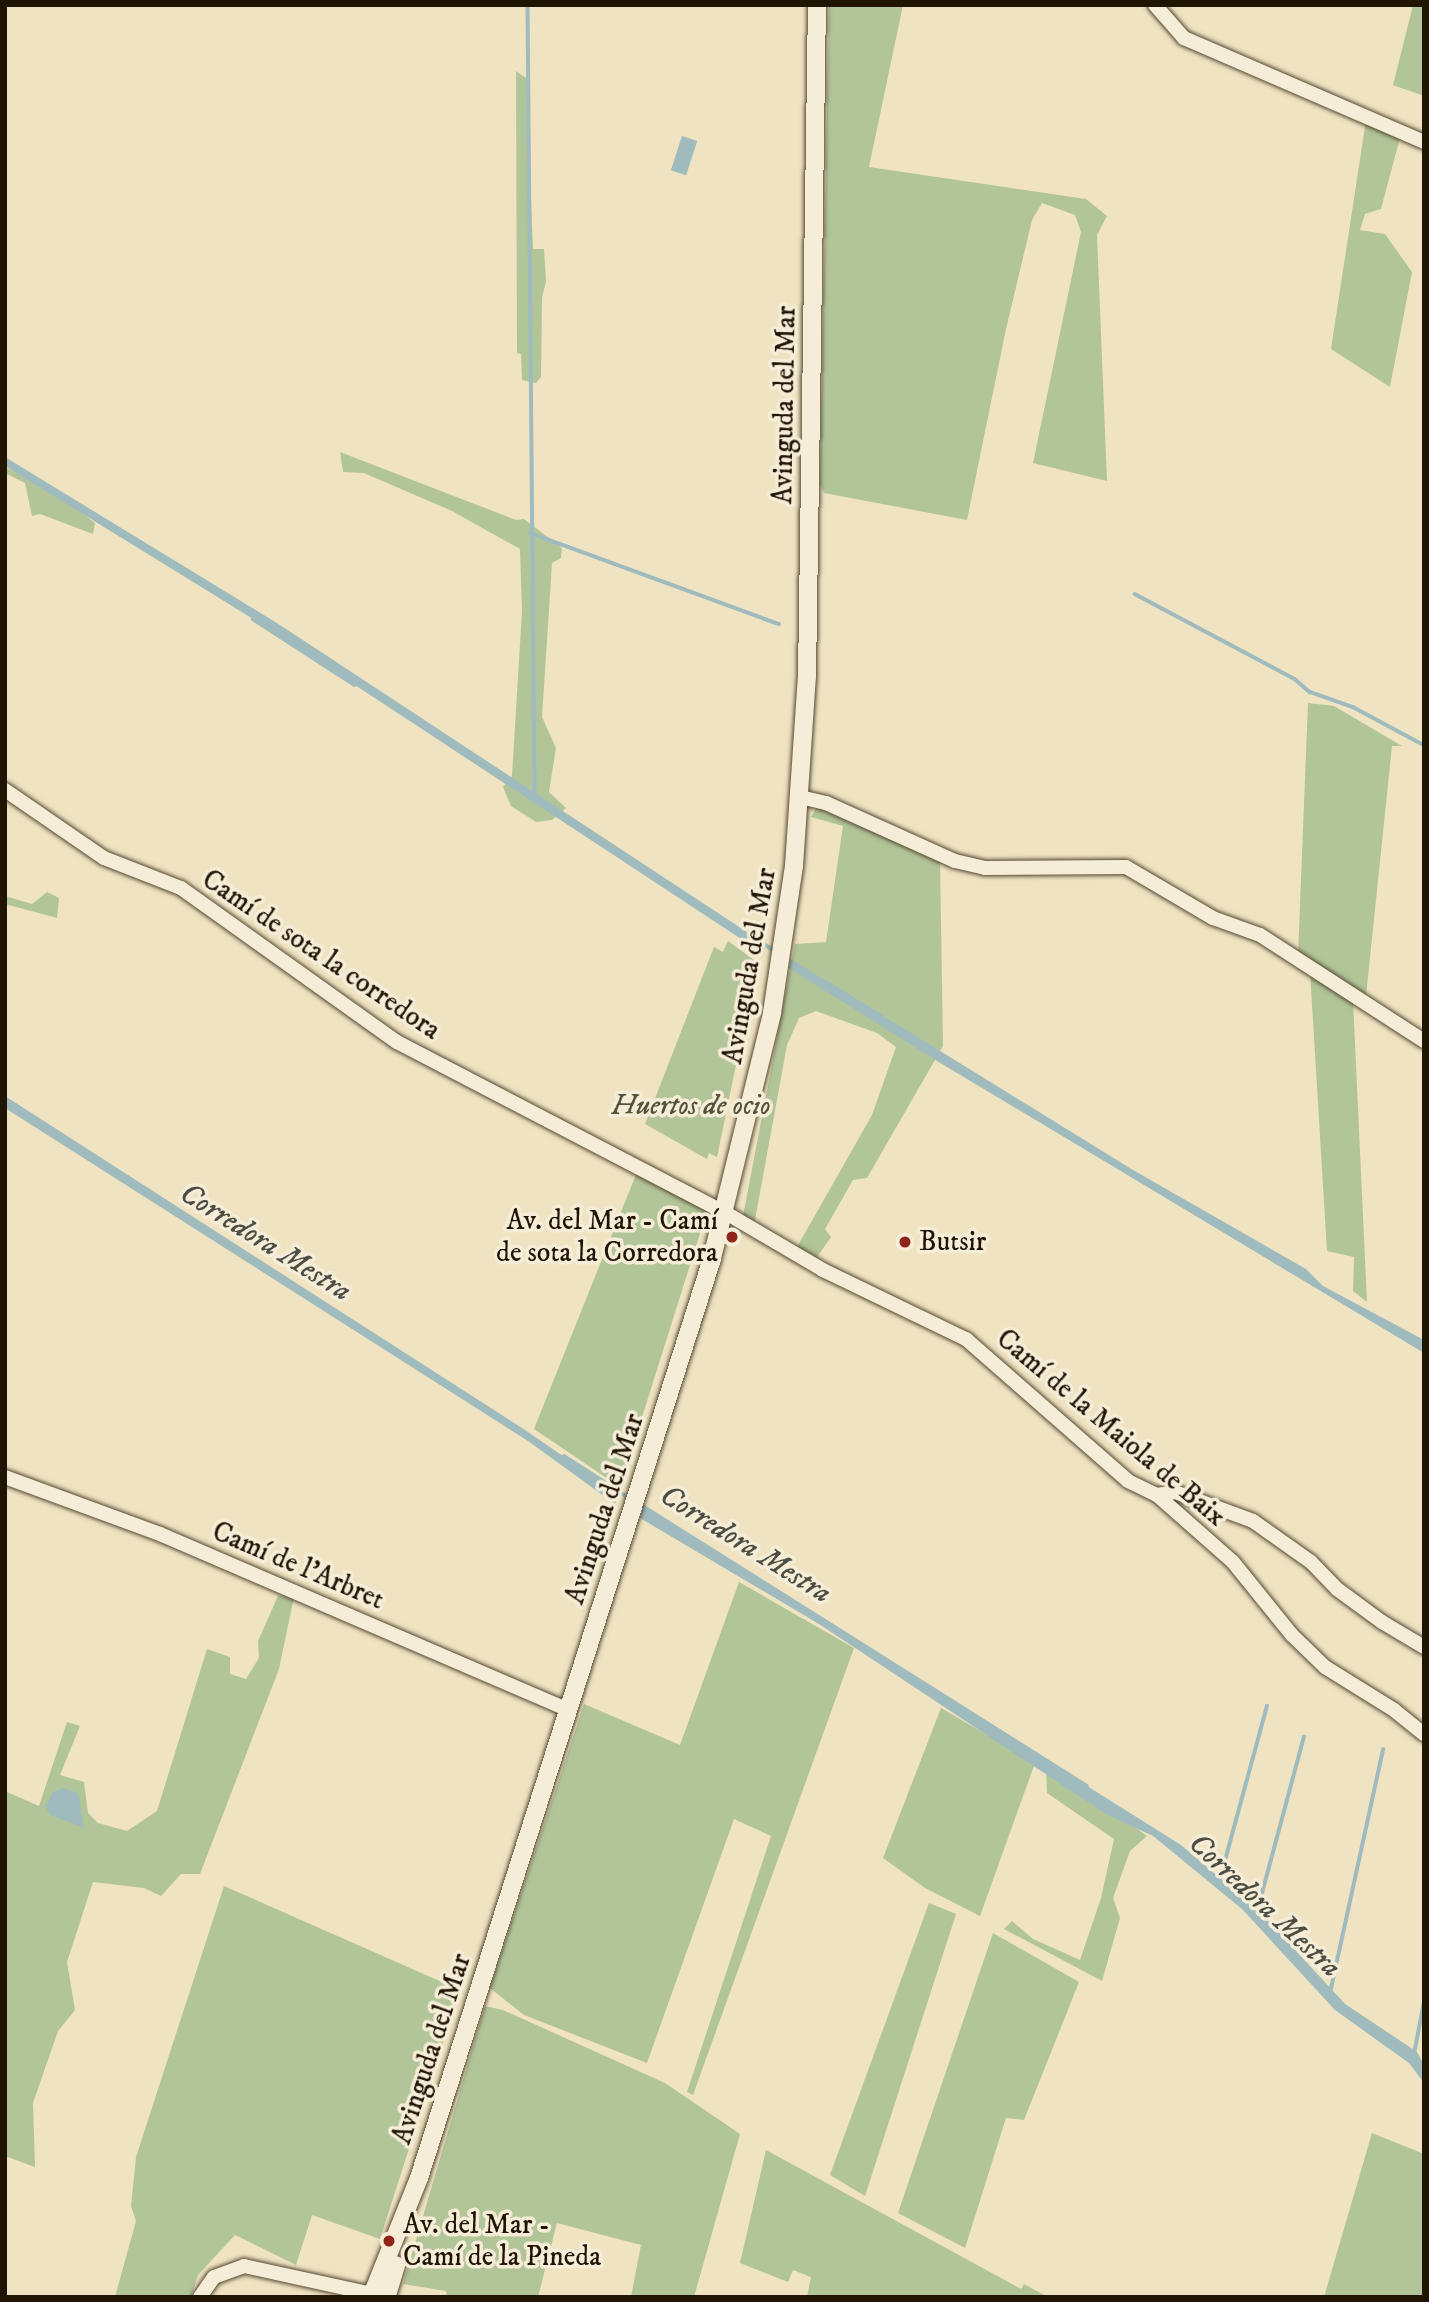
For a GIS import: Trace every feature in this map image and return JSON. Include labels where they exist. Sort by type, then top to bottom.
[{"type":"street","name":"Avinguda del Mar","points":[[377,2294],[419,2178],[726,1213],[784,945],[800,797],[808,626],[817,5]]},
{"type":"street","points":[[1155,5],[1184,38],[1424,142]]},
{"type":"street","name":"Camí de sota la corredora","points":[[5,790],[104,858],[181,888],[397,1042],[726,1213]]},
{"type":"street","points":[[800,797],[825,803],[955,861],[975,866],[1126,867],[1213,918],[1260,935],[1424,1041]]},
{"type":"street","name":"Camí de la Maiola de Baix","points":[[726,1213],[823,1270],[966,1339],[1128,1481],[1157,1495],[1233,1562],[1292,1635],[1325,1667],[1394,1710],[1424,1734]]},
{"type":"street","name":"Camí de l'Arbret","points":[[5,1477],[160,1534],[568,1710]]},
{"type":"street","points":[[1157,1495],[1175,1492],[1253,1521],[1311,1562],[1337,1589],[1382,1622],[1424,1647]]},
{"type":"street","points":[[200,2297],[214,2277],[228,2269],[277,2270],[317,2282],[377,2294]]},
{"type":"street","points":[[317,2282],[343,2297]]},
{"type":"green space","points":[[829,5],[903,5],[869,167],[1086,199],[1107,216],[1097,235],[1107,481],[1033,463],[1081,232],[1075,215],[1042,203],[1032,220],[1006,329],[967,520],[824,493],[820,485]]},
{"type":"green space","points":[[1413,5],[1424,5],[1424,96],[1393,85]]},
{"type":"green space","points":[[516,71],[526,78],[533,249],[544,249],[546,281],[542,298],[541,377],[536,383],[522,380],[521,354],[517,353]]},
{"type":"green space","points":[[1366,120],[1401,134],[1381,209],[1365,214],[1360,230],[1385,234],[1412,272],[1390,387],[1331,349]]},
{"type":"green space","points":[[340,452],[516,520],[524,519],[562,548],[561,558],[552,563],[542,717],[556,748],[549,792],[566,808],[552,820],[536,822],[511,806],[503,787],[512,776],[522,611],[520,549],[452,511],[364,473],[343,472]]},
{"type":"green space","points":[[7,468],[60,496],[95,523],[93,534],[40,514],[32,516],[25,483],[5,473]]},
{"type":"green space","points":[[1308,703],[1334,706],[1402,746],[1392,746],[1366,996],[1298,955]]},
{"type":"green space","points":[[818,805],[940,860],[943,1046],[867,1178],[853,1180],[825,1229],[831,1237],[817,1257],[797,1247],[872,1115],[896,1047],[877,1033],[816,1011],[799,1018],[787,1045],[755,1220],[743,1216],[795,944],[826,942],[843,826],[811,817]]},
{"type":"green space","points":[[47,892],[59,898],[57,918],[5,904],[5,896],[32,904]]},
{"type":"green space","name":"Huertos de ocio","points":[[728,941],[754,960],[735,1003],[748,1007],[717,1157],[709,1153],[707,1159],[645,1124],[714,947],[723,952]]},
{"type":"green space","points":[[1310,972],[1353,1000],[1367,1302],[1353,1291],[1354,1257],[1327,1251]]},
{"type":"green space","points":[[637,1172],[708,1208],[620,1487],[534,1429]]},
{"type":"green space","points":[[739,1582],[854,1648],[693,2095],[687,2092],[771,1836],[734,1819],[647,2063],[524,2015],[490,1988],[584,1704],[680,1745]]},
{"type":"green space","points":[[278,1596],[294,1597],[279,1669],[200,1874],[181,1874],[161,1896],[144,1888],[93,1882],[67,1962],[75,2010],[58,2031],[33,2103],[35,2167],[5,2156],[5,1791],[39,1806],[67,1722],[80,1726],[60,1775],[84,1782],[88,1813],[98,1823],[127,1831],[157,1811],[207,1649],[230,1657],[230,1674],[246,1679],[259,1658],[258,1641]]},
{"type":"green space","points":[[941,1708],[1035,1763],[980,1916],[925,1888],[883,1858]]},
{"type":"green space","points":[[1046,1772],[1071,1781],[1147,1836],[1130,1851],[1113,1898],[1120,1918],[1102,1981],[1004,1929],[1012,1921],[1033,1939],[1080,1960],[1101,1898],[1114,1839],[1047,1793]]},
{"type":"green space","points":[[224,1886],[460,1990],[380,2239],[312,2215],[296,2265],[235,2235],[198,2275],[191,2297],[115,2297],[136,2221],[131,2206],[136,2157]]},
{"type":"green space","points":[[929,1903],[956,1914],[865,2196],[830,2175]]},
{"type":"green space","points":[[993,1933],[1079,1982],[1024,2120],[1006,2118],[965,2248],[898,2213]]},
{"type":"green space","points":[[485,2006],[503,2010],[665,2083],[740,2134],[694,2297],[631,2297],[641,2245],[557,2223],[538,2297],[447,2297],[446,2291],[403,2284]]},
{"type":"green space","points":[[1372,2133],[1424,2154],[1424,2297],[1324,2297]]},
{"type":"green space","points":[[766,2150],[1021,2289],[1024,2284],[1048,2297],[807,2297],[811,2277],[793,2270],[788,2282],[740,2263]]},
{"type":"water","points":[[682,136],[697,141],[686,175],[671,170]]},
{"type":"water","points":[[5,457],[280,625],[765,944],[764,954],[276,633],[5,466]]},
{"type":"water","points":[[791,959],[1133,1170],[1306,1269],[1323,1286],[1424,1340],[1424,1353],[937,1061],[789,968]]},
{"type":"water","points":[[5,1096],[525,1430],[618,1494],[615,1504],[528,1441],[5,1108]]},
{"type":"water","points":[[643,1507],[1181,1845],[1261,1913],[1345,2004],[1417,2052],[1424,2065],[1424,2083],[1409,2063],[1335,2010],[1242,1909],[1153,1836],[1106,1814],[819,1624],[640,1518]]},
{"type":"water","points":[[63,1788],[78,1793],[84,1828],[50,1815],[45,1806],[53,1792]]},
{"type":"waterway","points":[[528,5],[535,794]]},
{"type":"waterway","points":[[530,533],[779,624]]},
{"type":"waterway","points":[[1135,594],[1295,679],[1310,692],[1353,707],[1424,745]]},
{"type":"waterway","points":[[253,619],[355,685]]},
{"type":"waterway","points":[[761,942],[775,951]]},
{"type":"waterway","points":[[824,981],[882,1017]]},
{"type":"waterway","name":"Corredora Mestra","points":[[564,1456],[631,1499]]},
{"type":"waterway","name":"Corredora Mestra","points":[[641,1505],[1087,1786]]},
{"type":"waterway","points":[[1220,1879],[1267,1706]]},
{"type":"waterway","points":[[1257,1912],[1304,1737]]},
{"type":"waterway","points":[[1330,1993],[1383,1750]]},
{"type":"waterway","points":[[1414,2054],[1424,2002]]},
{"type":"place","name":"Av. del Mar - Camí de sota la Corredora","points":[[732,1237]]},
{"type":"place","name":"Butsir","points":[[905,1242]]},
{"type":"place","name":"Av. del Mar - Camí de la Pineda","points":[[389,2241]]}]
